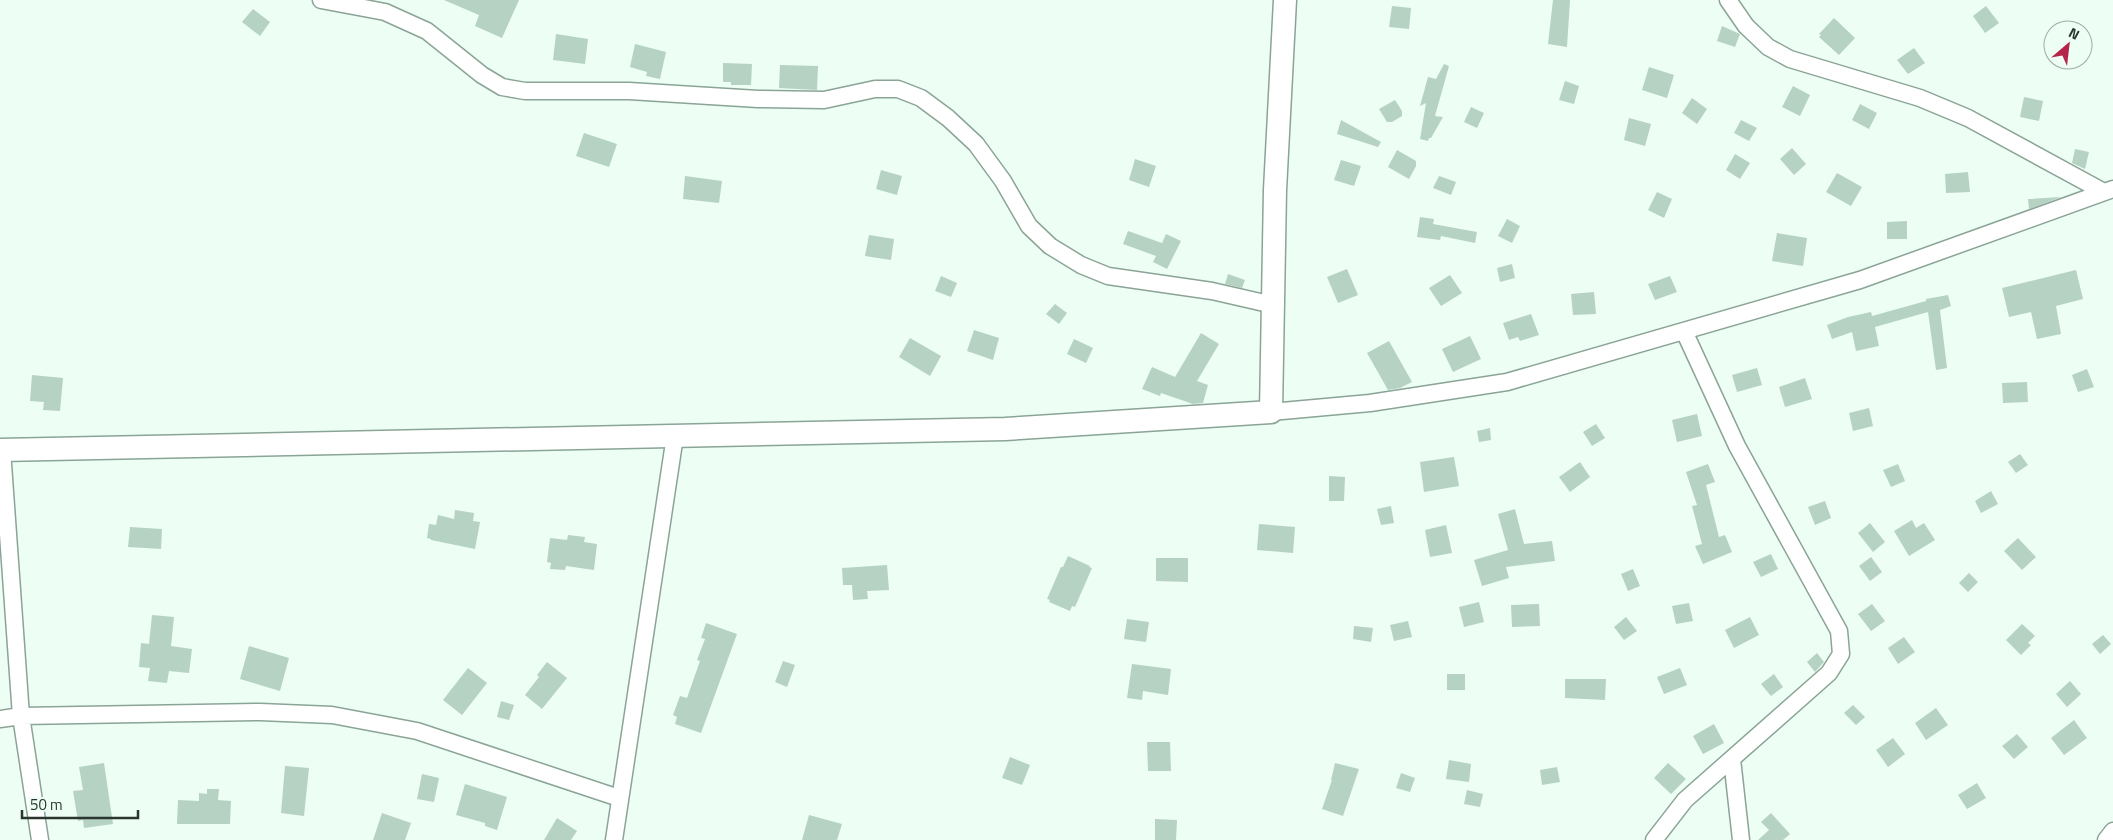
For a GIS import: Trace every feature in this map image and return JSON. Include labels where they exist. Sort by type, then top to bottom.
[{"type":"street","points":[[321,0],[385,12],[427,31],[482,75],[502,87],[525,91],[629,91],[758,99],[824,100],[874,89],[898,89],[921,98],[948,118],[976,144],[1003,181],[1028,226],[1050,246],[1081,265],[1108,276],[1212,291],[1273,305]]},
{"type":"street","points":[[1271,412],[1275,190],[1285,0]]},
{"type":"street","points":[[1728,0],[1746,26],[1768,47],[1790,59],[1920,98],[1968,118],[2108,191]]},
{"type":"street","points":[[40,840],[21,716],[1,450],[1005,429],[1370,404],[1507,382],[1684,331],[1860,280],[2108,191]]},
{"type":"street","points":[[1654,840],[1685,800],[1829,673],[1841,654],[1839,631],[1737,446],[1684,331]]},
{"type":"street","points":[[614,840],[675,436]]},
{"type":"street","points":[[0,719],[21,716],[260,712],[332,715],[417,732],[619,798]]},
{"type":"street","points":[[1732,759],[1741,840]]},
{"type":"street","points":[[2106,840],[2113,831]]},
{"type":"building","points":[[444,0],[519,0],[502,38],[475,26],[479,15]]},
{"type":"building","points":[[1553,0],[1570,0],[1567,47],[1548,44]]},
{"type":"building","points":[[1392,6],[1411,8],[1409,29],[1389,27]]},
{"type":"building","points":[[1986,6],[1999,23],[1985,33],[1973,16]]},
{"type":"building","points":[[253,9],[270,22],[260,36],[242,22]]},
{"type":"building","points":[[1834,18],[1855,38],[1839,55],[1819,37],[1821,35],[1819,34]]},
{"type":"building","points":[[1722,26],[1740,34],[1735,47],[1717,41]]},
{"type":"building","points":[[556,34],[588,39],[585,64],[553,60]]},
{"type":"building","points":[[635,44],[666,52],[660,79],[646,76],[647,72],[630,67]]},
{"type":"building","points":[[1914,48],[1925,63],[1908,74],[1897,60]]},
{"type":"building","points":[[723,63],[752,64],[751,85],[731,85],[731,82],[723,82]]},
{"type":"building","points":[[1444,64],[1449,66],[1435,116],[1443,117],[1428,141],[1420,139],[1426,103],[1420,106],[1428,77],[1436,79]]},
{"type":"building","points":[[780,65],[818,66],[817,90],[779,88]]},
{"type":"building","points":[[1649,67],[1674,75],[1667,98],[1642,90]]},
{"type":"building","points":[[1565,81],[1579,86],[1574,104],[1559,100]]},
{"type":"building","points":[[1793,86],[1810,95],[1800,116],[1782,107]]},
{"type":"building","points":[[2024,97],[2043,101],[2039,121],[2020,117]]},
{"type":"building","points":[[1692,98],[1707,109],[1697,124],[1682,113]]},
{"type":"building","points":[[1395,100],[1402,111],[1402,116],[1392,122],[1387,122],[1379,109]]},
{"type":"building","points":[[1860,104],[1877,113],[1869,129],[1852,120]]},
{"type":"building","points":[[1471,107],[1484,113],[1477,128],[1464,122]]},
{"type":"building","points":[[1629,118],[1651,124],[1645,146],[1624,140]]},
{"type":"building","points":[[1341,120],[1381,142],[1378,147],[1337,134]]},
{"type":"building","points":[[1741,120],[1757,128],[1749,141],[1734,133]]},
{"type":"building","points":[[584,133],[617,144],[609,167],[576,156]]},
{"type":"building","points":[[1792,148],[1806,164],[1794,175],[1780,159]]},
{"type":"building","points":[[2075,149],[2089,152],[2085,169],[2072,163]]},
{"type":"building","points":[[1397,150],[1416,161],[1416,166],[1409,179],[1388,167]]},
{"type":"building","points":[[1735,154],[1750,163],[1740,179],[1726,170]]},
{"type":"building","points":[[1135,159],[1156,166],[1149,187],[1129,180]]},
{"type":"building","points":[[1341,160],[1361,166],[1354,186],[1334,180]]},
{"type":"building","points":[[881,170],[902,176],[897,195],[876,189]]},
{"type":"building","points":[[1968,172],[1970,192],[1946,193],[1945,174]]},
{"type":"building","points":[[1837,173],[1862,187],[1851,206],[1826,192]]},
{"type":"building","points":[[685,176],[722,181],[719,203],[683,199]]},
{"type":"building","points":[[1439,176],[1456,182],[1451,195],[1433,188]]},
{"type":"building","points":[[1657,192],[1672,199],[1664,218],[1648,210]]},
{"type":"building","points":[[2061,197],[2029,209],[2028,199]]},
{"type":"building","points":[[1420,217],[1434,219],[1433,224],[1477,232],[1475,243],[1441,236],[1440,240],[1417,237]]},
{"type":"building","points":[[1507,219],[1520,226],[1512,243],[1498,236]]},
{"type":"building","points":[[1907,221],[1907,239],[1887,239],[1887,222]]},
{"type":"building","points":[[1128,231],[1162,243],[1166,234],[1181,241],[1167,269],[1153,262],[1156,256],[1123,244]]},
{"type":"building","points":[[1777,233],[1807,238],[1803,266],[1772,261]]},
{"type":"building","points":[[869,235],[894,239],[891,260],[865,256]]},
{"type":"building","points":[[1512,264],[1515,278],[1500,282],[1497,268]]},
{"type":"building","points":[[1347,269],[1358,295],[1338,303],[1327,277]]},
{"type":"building","points":[[2076,270],[2083,299],[2056,306],[2061,334],[2037,339],[2031,312],[2009,317],[2002,288]]},
{"type":"building","points":[[1228,274],[1245,280],[1242,288],[1225,284]]},
{"type":"building","points":[[1450,275],[1462,293],[1441,306],[1429,288]]},
{"type":"building","points":[[941,276],[957,283],[951,297],[935,291]]},
{"type":"building","points":[[1670,276],[1677,292],[1655,300],[1648,284]]},
{"type":"building","points":[[1594,292],[1596,314],[1573,315],[1571,294]]},
{"type":"building","points":[[1948,295],[1951,306],[1940,310],[1947,368],[1936,370],[1928,312],[1875,327],[1879,346],[1856,351],[1852,332],[1832,339],[1827,325],[1848,317],[1871,312],[1872,316],[1926,301],[1926,299]]},
{"type":"building","points":[[1055,304],[1067,313],[1059,324],[1046,314]]},
{"type":"building","points":[[1531,314],[1539,335],[1520,341],[1518,337],[1509,340],[1503,323]]},
{"type":"building","points":[[974,330],[999,338],[993,360],[967,351]]},
{"type":"building","points":[[1201,333],[1219,344],[1197,381],[1208,385],[1203,403],[1193,404],[1161,393],[1160,396],[1142,389],[1152,367],[1175,377]]},
{"type":"building","points":[[1470,336],[1481,359],[1453,372],[1442,349]]},
{"type":"building","points":[[910,338],[941,356],[930,376],[899,357]]},
{"type":"building","points":[[1074,339],[1093,348],[1086,363],[1067,354]]},
{"type":"building","points":[[1389,341],[1412,382],[1400,388],[1388,390],[1367,353]]},
{"type":"building","points":[[1757,368],[1762,385],[1737,392],[1732,375]]},
{"type":"building","points":[[2087,369],[2094,387],[2078,392],[2072,375]]},
{"type":"building","points":[[32,375],[63,378],[60,411],[43,410],[44,402],[30,401]]},
{"type":"building","points":[[1805,378],[1812,399],[1785,407],[1779,387]]},
{"type":"building","points":[[2027,382],[2028,402],[2003,403],[2002,383]]},
{"type":"building","points":[[1869,408],[1873,426],[1853,431],[1849,413]]},
{"type":"building","points":[[1697,414],[1702,436],[1677,442],[1672,420]]},
{"type":"building","points":[[1596,424],[1605,438],[1592,446],[1583,432]]},
{"type":"building","points":[[1490,428],[1491,440],[1479,442],[1477,431]]},
{"type":"building","points":[[2020,454],[2028,465],[2016,473],[2008,462]]},
{"type":"building","points":[[1454,457],[1459,486],[1424,492],[1420,462]]},
{"type":"building","points":[[1580,462],[1590,477],[1570,492],[1559,477]]},
{"type":"building","points":[[1708,464],[1715,482],[1706,485],[1719,537],[1725,535],[1732,552],[1703,564],[1695,546],[1702,544],[1692,506],[1697,505],[1686,472]]},
{"type":"building","points":[[1898,464],[1905,481],[1891,487],[1883,470]]},
{"type":"building","points":[[1329,476],[1345,477],[1344,501],[1329,501]]},
{"type":"building","points":[[1991,491],[1998,504],[1981,513],[1975,501]]},
{"type":"building","points":[[1825,501],[1831,518],[1815,525],[1808,507]]},
{"type":"building","points":[[1391,506],[1394,523],[1381,525],[1377,509]]},
{"type":"building","points":[[1515,509],[1524,544],[1552,541],[1555,561],[1506,567],[1509,578],[1482,586],[1474,560],[1508,550],[1498,514]]},
{"type":"building","points":[[455,510],[474,513],[473,521],[480,522],[475,549],[427,538],[429,524],[436,525],[438,515],[454,519]]},
{"type":"building","points":[[1912,520],[1916,528],[1924,523],[1935,540],[1909,556],[1894,531]]},
{"type":"building","points":[[1870,523],[1885,542],[1873,552],[1858,533]]},
{"type":"building","points":[[1259,524],[1295,527],[1293,553],[1257,550]]},
{"type":"building","points":[[1446,525],[1452,553],[1430,557],[1425,530]]},
{"type":"building","points":[[130,527],[162,529],[161,549],[128,547]]},
{"type":"building","points":[[568,535],[585,537],[584,542],[597,544],[594,570],[566,566],[565,570],[550,569],[551,563],[547,562],[550,538],[567,540]]},
{"type":"building","points":[[2018,538],[2036,557],[2022,570],[2004,551]]},
{"type":"building","points":[[1771,554],[1778,569],[1761,577],[1753,562]]},
{"type":"building","points":[[1068,556],[1092,568],[1075,607],[1072,606],[1070,611],[1049,602],[1050,600],[1047,599]]},
{"type":"building","points":[[1871,557],[1882,572],[1870,581],[1859,566]]},
{"type":"building","points":[[1156,558],[1188,558],[1188,582],[1156,581]]},
{"type":"building","points":[[887,565],[889,590],[867,591],[868,599],[853,600],[852,585],[843,585],[842,568]]},
{"type":"building","points":[[1633,569],[1640,586],[1628,591],[1621,574]]},
{"type":"building","points":[[1969,573],[1978,582],[1968,592],[1959,583]]},
{"type":"building","points":[[1479,602],[1484,622],[1464,627],[1459,607]]},
{"type":"building","points":[[1689,603],[1693,621],[1676,624],[1672,606]]},
{"type":"building","points":[[1539,604],[1540,626],[1512,627],[1511,605]]},
{"type":"building","points":[[1872,604],[1885,621],[1871,631],[1858,614]]},
{"type":"building","points":[[152,615],[174,617],[171,646],[192,649],[189,673],[169,671],[167,683],[148,681],[150,668],[139,667],[141,643],[149,644]]},
{"type":"building","points":[[1626,617],[1637,631],[1624,640],[1614,627]]},
{"type":"building","points":[[1750,617],[1759,635],[1734,648],[1725,630]]},
{"type":"building","points":[[1127,619],[1149,622],[1146,642],[1124,639]]},
{"type":"building","points":[[1408,621],[1412,637],[1394,641],[1390,625]]},
{"type":"building","points":[[706,623],[737,634],[701,733],[675,724],[677,717],[673,715],[680,696],[687,698],[700,661],[697,660],[705,639],[701,638]]},
{"type":"building","points":[[2022,624],[2035,636],[2028,643],[2031,645],[2021,655],[2006,640]]},
{"type":"building","points":[[1354,626],[1373,628],[1371,642],[1353,639]]},
{"type":"building","points":[[2103,635],[2111,644],[2100,654],[2092,644]]},
{"type":"building","points":[[1904,637],[1915,652],[1898,664],[1888,648]]},
{"type":"building","points":[[249,646],[289,658],[280,691],[240,679]]},
{"type":"building","points":[[1817,653],[1824,662],[1815,672],[1807,662]]},
{"type":"building","points":[[783,661],[795,665],[787,687],[775,682]]},
{"type":"building","points":[[547,662],[567,678],[542,709],[525,695],[539,677],[537,675]]},
{"type":"building","points":[[1132,664],[1171,669],[1168,695],[1143,691],[1142,700],[1127,698]]},
{"type":"building","points":[[468,668],[487,683],[462,715],[443,700]]},
{"type":"building","points":[[1680,668],[1687,685],[1664,694],[1657,677]]},
{"type":"building","points":[[1447,674],[1465,674],[1465,690],[1447,690]]},
{"type":"building","points":[[1774,674],[1783,687],[1771,696],[1761,684]]},
{"type":"building","points":[[1565,679],[1606,679],[1605,700],[1565,698]]},
{"type":"building","points":[[2070,681],[2081,694],[2067,707],[2056,694]]},
{"type":"building","points":[[501,701],[514,705],[509,720],[497,717]]},
{"type":"building","points":[[1853,705],[1865,717],[1856,725],[1844,713]]},
{"type":"building","points":[[1936,708],[1948,725],[1926,740],[1915,723]]},
{"type":"building","points":[[2074,720],[2087,738],[2064,755],[2051,738]]},
{"type":"building","points":[[1714,724],[1724,743],[1703,754],[1693,736]]},
{"type":"building","points":[[2017,734],[2028,747],[2014,759],[2002,746]]},
{"type":"building","points":[[1893,738],[1905,754],[1888,767],[1876,750]]},
{"type":"building","points":[[1147,742],[1170,742],[1171,771],[1148,771]]},
{"type":"building","points":[[1010,757],[1030,765],[1022,785],[1002,778]]},
{"type":"building","points":[[1449,760],[1471,764],[1469,782],[1446,779]]},
{"type":"building","points":[[104,763],[113,824],[84,828],[83,820],[78,821],[73,791],[83,790],[79,767]]},
{"type":"building","points":[[1335,763],[1359,769],[1343,816],[1322,809],[1332,780]]},
{"type":"building","points":[[1668,763],[1686,779],[1671,794],[1654,778]]},
{"type":"building","points":[[285,766],[309,768],[304,816],[281,813]]},
{"type":"building","points":[[1557,767],[1560,782],[1542,785],[1540,770]]},
{"type":"building","points":[[1401,773],[1415,778],[1410,792],[1396,788]]},
{"type":"building","points":[[422,774],[439,778],[434,802],[417,799]]},
{"type":"building","points":[[1977,783],[1986,798],[1967,809],[1958,795]]},
{"type":"building","points":[[465,784],[507,797],[497,830],[485,826],[485,823],[456,815]]},
{"type":"building","points":[[207,789],[219,789],[218,800],[231,801],[230,824],[177,824],[178,800],[199,801],[199,793],[207,794]]},
{"type":"building","points":[[1467,790],[1483,794],[1480,807],[1464,804]]},
{"type":"building","points":[[382,813],[411,823],[405,840],[373,840]]},
{"type":"building","points":[[1771,813],[1790,834],[1783,840],[1758,840],[1769,830],[1761,822]]},
{"type":"building","points":[[809,815],[842,824],[837,840],[802,840]]},
{"type":"building","points":[[557,818],[577,831],[571,840],[544,840]]},
{"type":"building","points":[[1155,819],[1177,820],[1176,840],[1155,840]]}]
